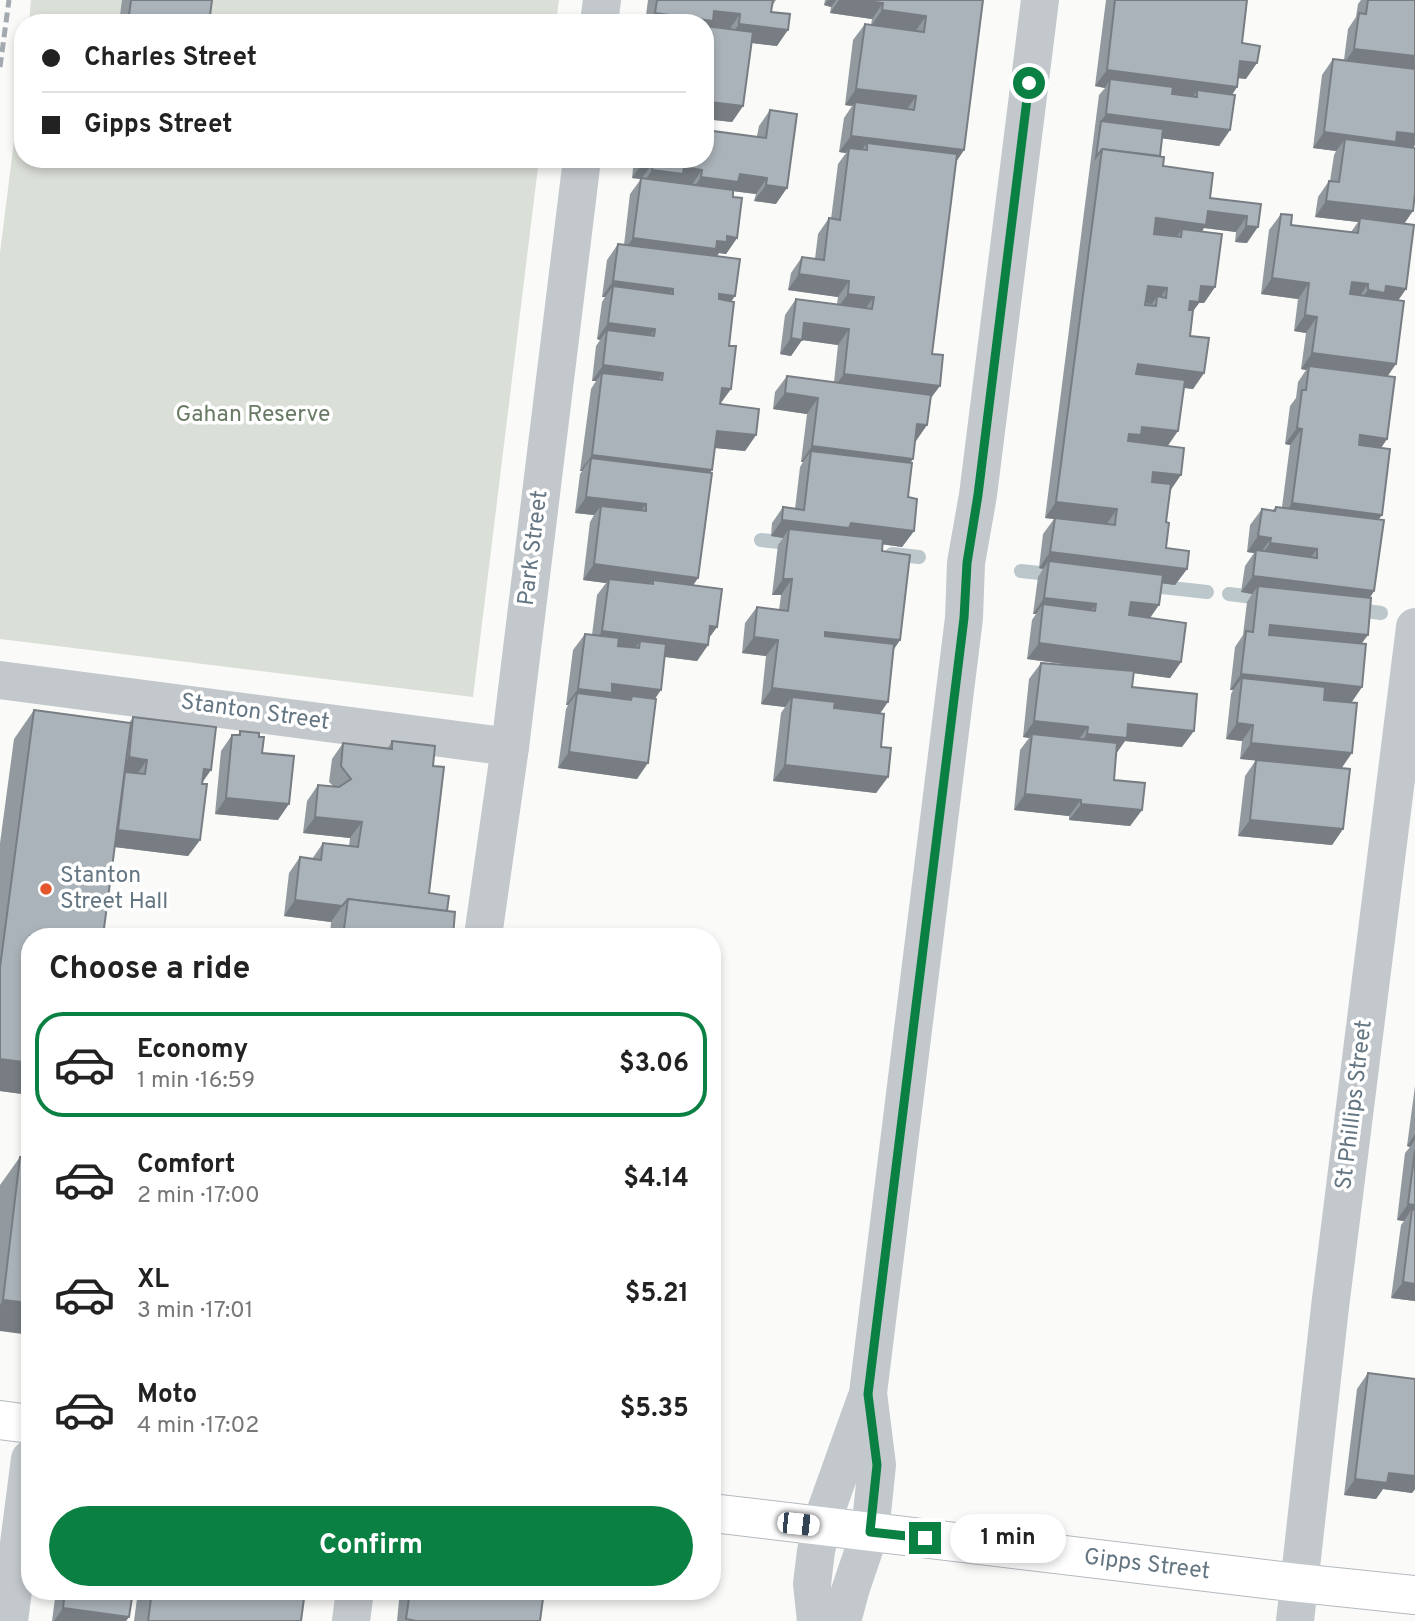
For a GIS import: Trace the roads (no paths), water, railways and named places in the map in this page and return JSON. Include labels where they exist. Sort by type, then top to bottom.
[{"type":"street","points":[[816,1621],[811,1584],[822,1526],[868,1394],[964,618],[967,563],[978,495],[1040,0]]},
{"type":"street","name":"Park Street","points":[[484,928],[510,747],[581,168]]},
{"type":"street","name":"St Phillips Street","points":[[1295,1621],[1330,1307],[1415,627]]},
{"type":"street","name":"Stanton Street","points":[[0,680],[510,747]]},
{"type":"street","points":[[842,1621],[870,1532],[877,1465],[868,1394]]},
{"type":"street","points":[[0,1420],[21,1423]]},
{"type":"street","name":"Gipps Street","points":[[721,1514],[1415,1595]]},
{"type":"street","points":[[9,1621],[21,1528]]},
{"type":"street","points":[[351,1621],[354,1600]]},
{"type":"waterway","points":[[761,540],[798,544]]},
{"type":"waterway","points":[[892,554],[919,557]]},
{"type":"waterway","points":[[1021,571],[1058,575]]},
{"type":"waterway","points":[[1144,585],[1207,592]]},
{"type":"waterway","points":[[1229,594],[1269,599]]},
{"type":"waterway","points":[[1352,609],[1381,613]]},
{"type":"railway","points":[[0,67],[9,0]]},
{"type":"place","name":"Stanton Street Hall","points":[[46,889]]},
{"type":"park label","name":"Gahan Reserve","points":[[253,415]]}]
